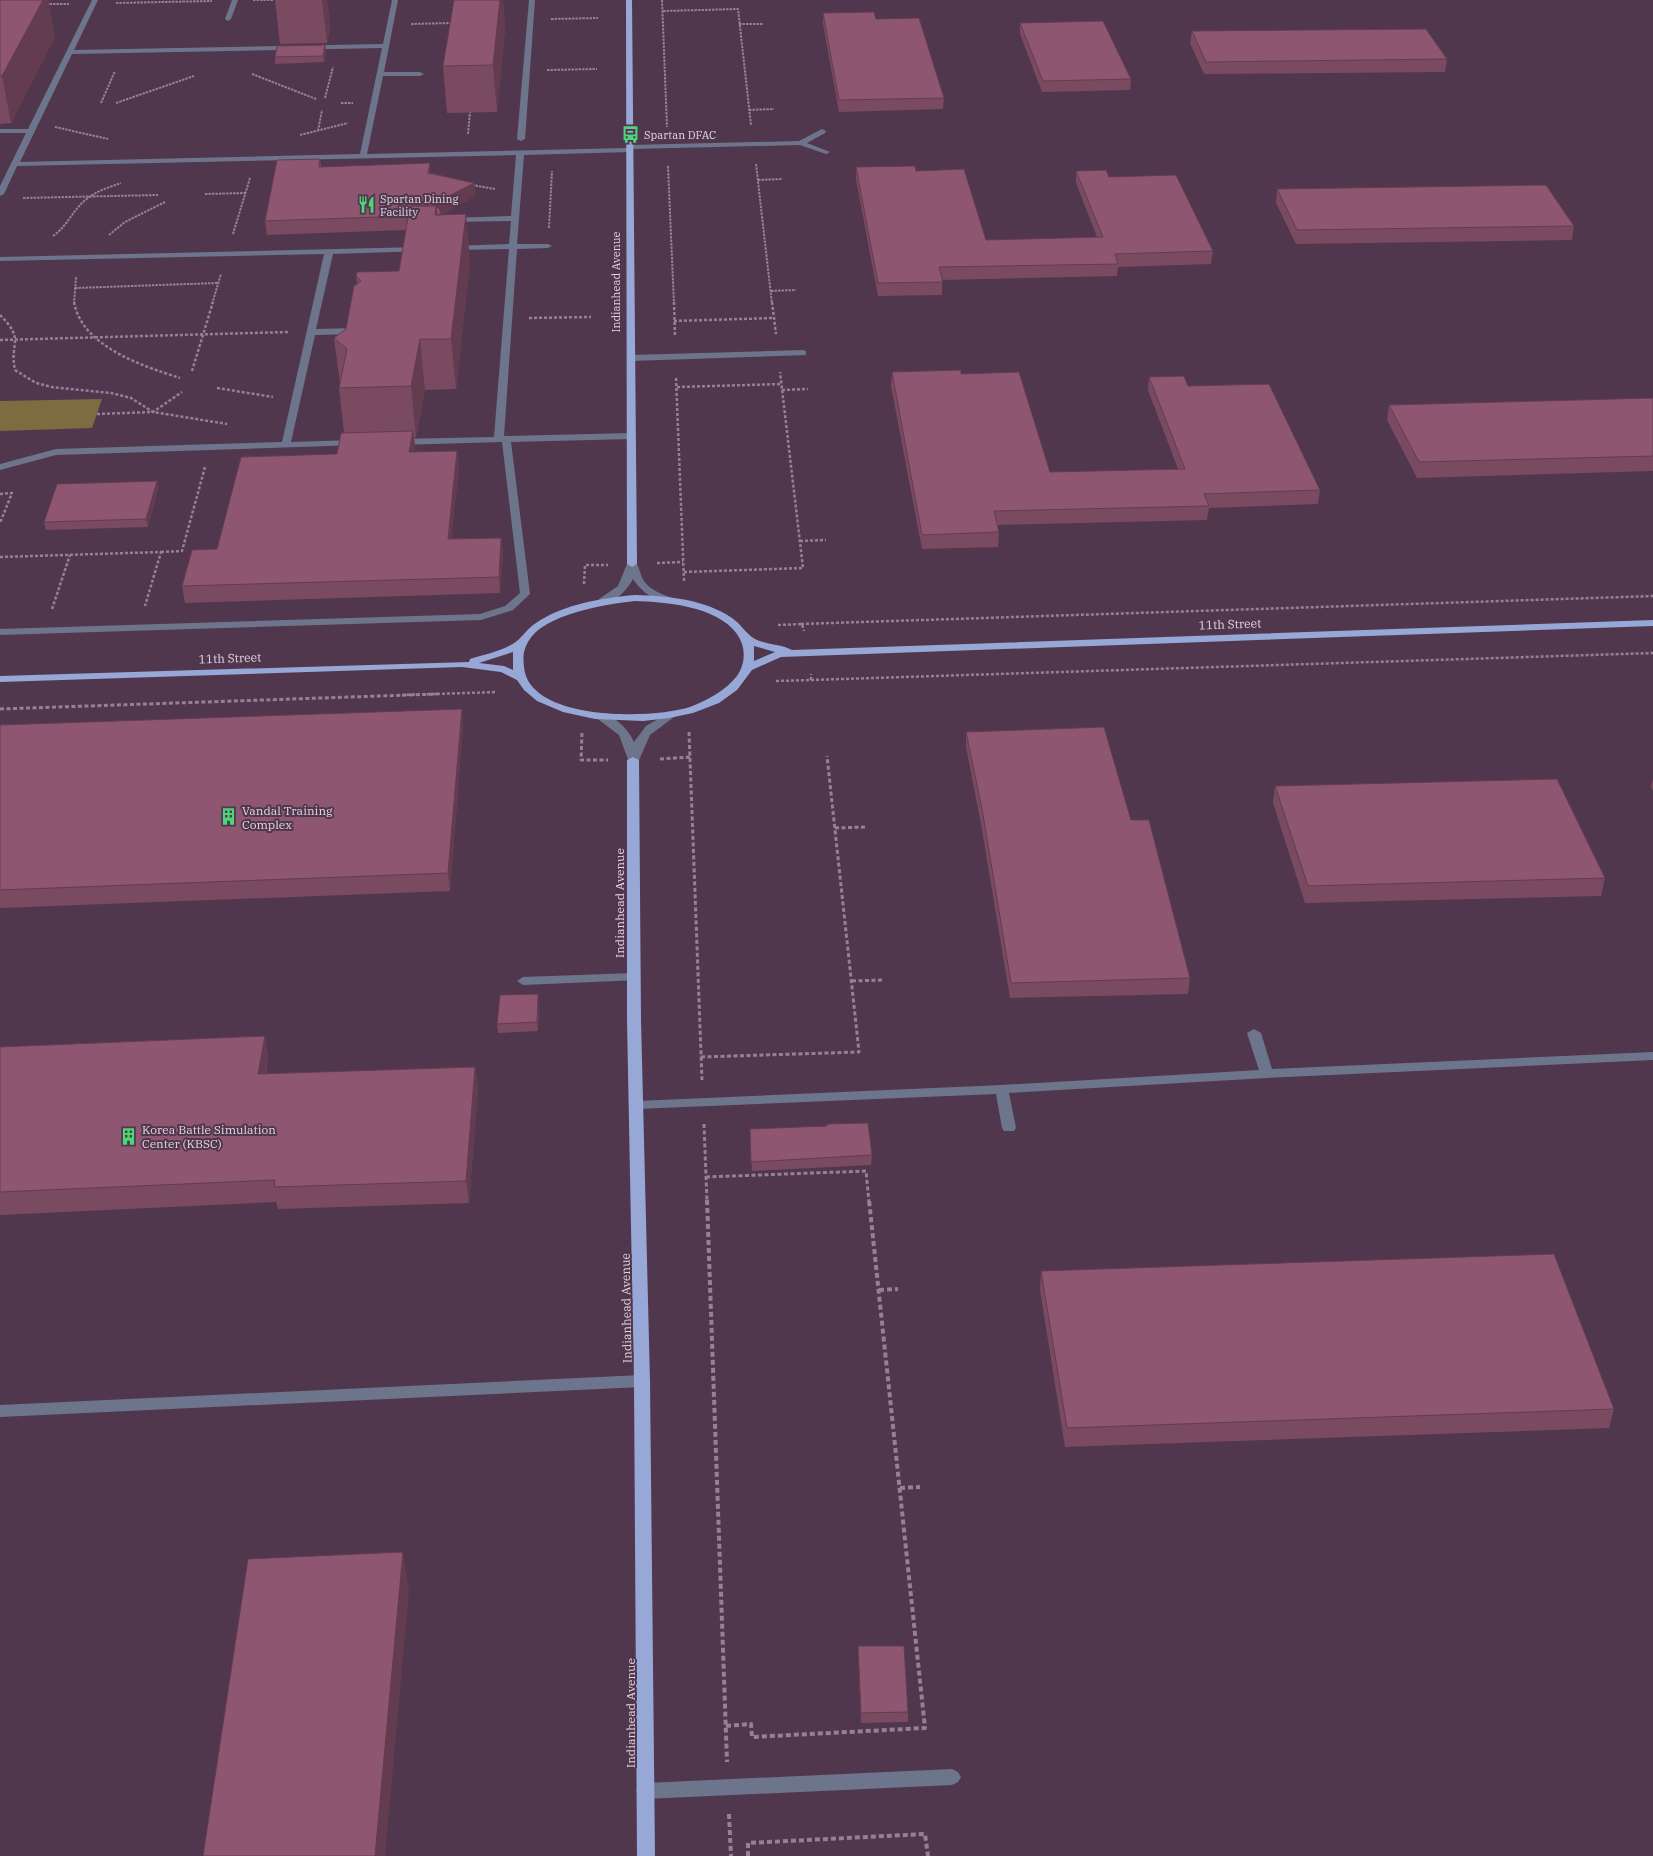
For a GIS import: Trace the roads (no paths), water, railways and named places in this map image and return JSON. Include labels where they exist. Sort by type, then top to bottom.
[{"type":"main road","name":"Indianhead Avenue","points":[[629,0],[632,564]]},
{"type":"main road","points":[[635,598],[668,600],[695,606],[719,615],[736,627],[744,637],[750,652],[747,668],[736,684],[717,698],[701,706],[670,715],[635,719],[601,717],[570,711],[551,703],[533,692],[521,678],[517,658],[522,643],[534,629],[552,617],[574,608],[603,601],[635,598]]},
{"type":"main road","name":"11th Street","points":[[807,652],[1653,623]]},
{"type":"main road","points":[[744,637],[761,646],[782,651],[807,652]]},
{"type":"main road","points":[[462,664],[486,659],[522,643]]},
{"type":"main road","points":[[747,668],[779,654],[807,652]]},
{"type":"main road","points":[[462,664],[504,670],[521,678]]},
{"type":"main road","name":"11th Street","points":[[0,679],[462,664]]},
{"type":"main road","name":"Indianhead Avenue","points":[[633,760],[634,977],[642,1381],[646,1856]]},
{"type":"street","points":[[228,19],[235,0]]},
{"type":"street","points":[[363,156],[396,0]]},
{"type":"street","points":[[521,139],[532,0]]},
{"type":"street","points":[[0,194],[94,2]]},
{"type":"street","points":[[69,52],[386,46]]},
{"type":"street","points":[[380,74],[420,74]]},
{"type":"street","points":[[0,131],[31,130]]},
{"type":"street","points":[[801,143],[822,131]]},
{"type":"street","points":[[15,164],[801,143],[826,152]]},
{"type":"street","points":[[0,632],[481,617],[509,608],[524,594],[502,439],[508,319],[520,152]]},
{"type":"street","points":[[442,220],[515,218]]},
{"type":"street","points":[[445,248],[548,246]]},
{"type":"street","points":[[0,259],[426,249]]},
{"type":"street","points":[[286,445],[329,251]]},
{"type":"street","points":[[311,332],[360,330]]},
{"type":"street","points":[[631,358],[803,353]]},
{"type":"street","points":[[392,442],[631,436]]},
{"type":"street","points":[[0,467],[56,452],[363,443]]},
{"type":"street","points":[[632,564],[637,580],[647,590],[668,600]]},
{"type":"street","points":[[603,601],[621,590],[629,580],[632,564]]},
{"type":"street","points":[[633,760],[638,741],[648,728],[670,715]]},
{"type":"street","points":[[601,717],[620,729],[628,738],[633,760]]},
{"type":"street","points":[[523,981],[634,977]]},
{"type":"street","points":[[1254,1033],[1267,1074]]},
{"type":"street","points":[[637,1105],[1002,1089],[1267,1074],[1653,1056]]},
{"type":"street","points":[[1002,1089],[1009,1128]]},
{"type":"street","points":[[0,1411],[642,1381]]},
{"type":"street","points":[[645,1792],[952,1777]]},
{"type":"place","name":"Spartan DFAC","points":[[630,135]]},
{"type":"place","name":"Spartan Dining Facility","points":[[366,205]]},
{"type":"place","name":"Vandal Training Complex","points":[[228,817]]},
{"type":"place","name":"Korea Battle Simulation Center (KBSC)","points":[[128,1136]]}]
